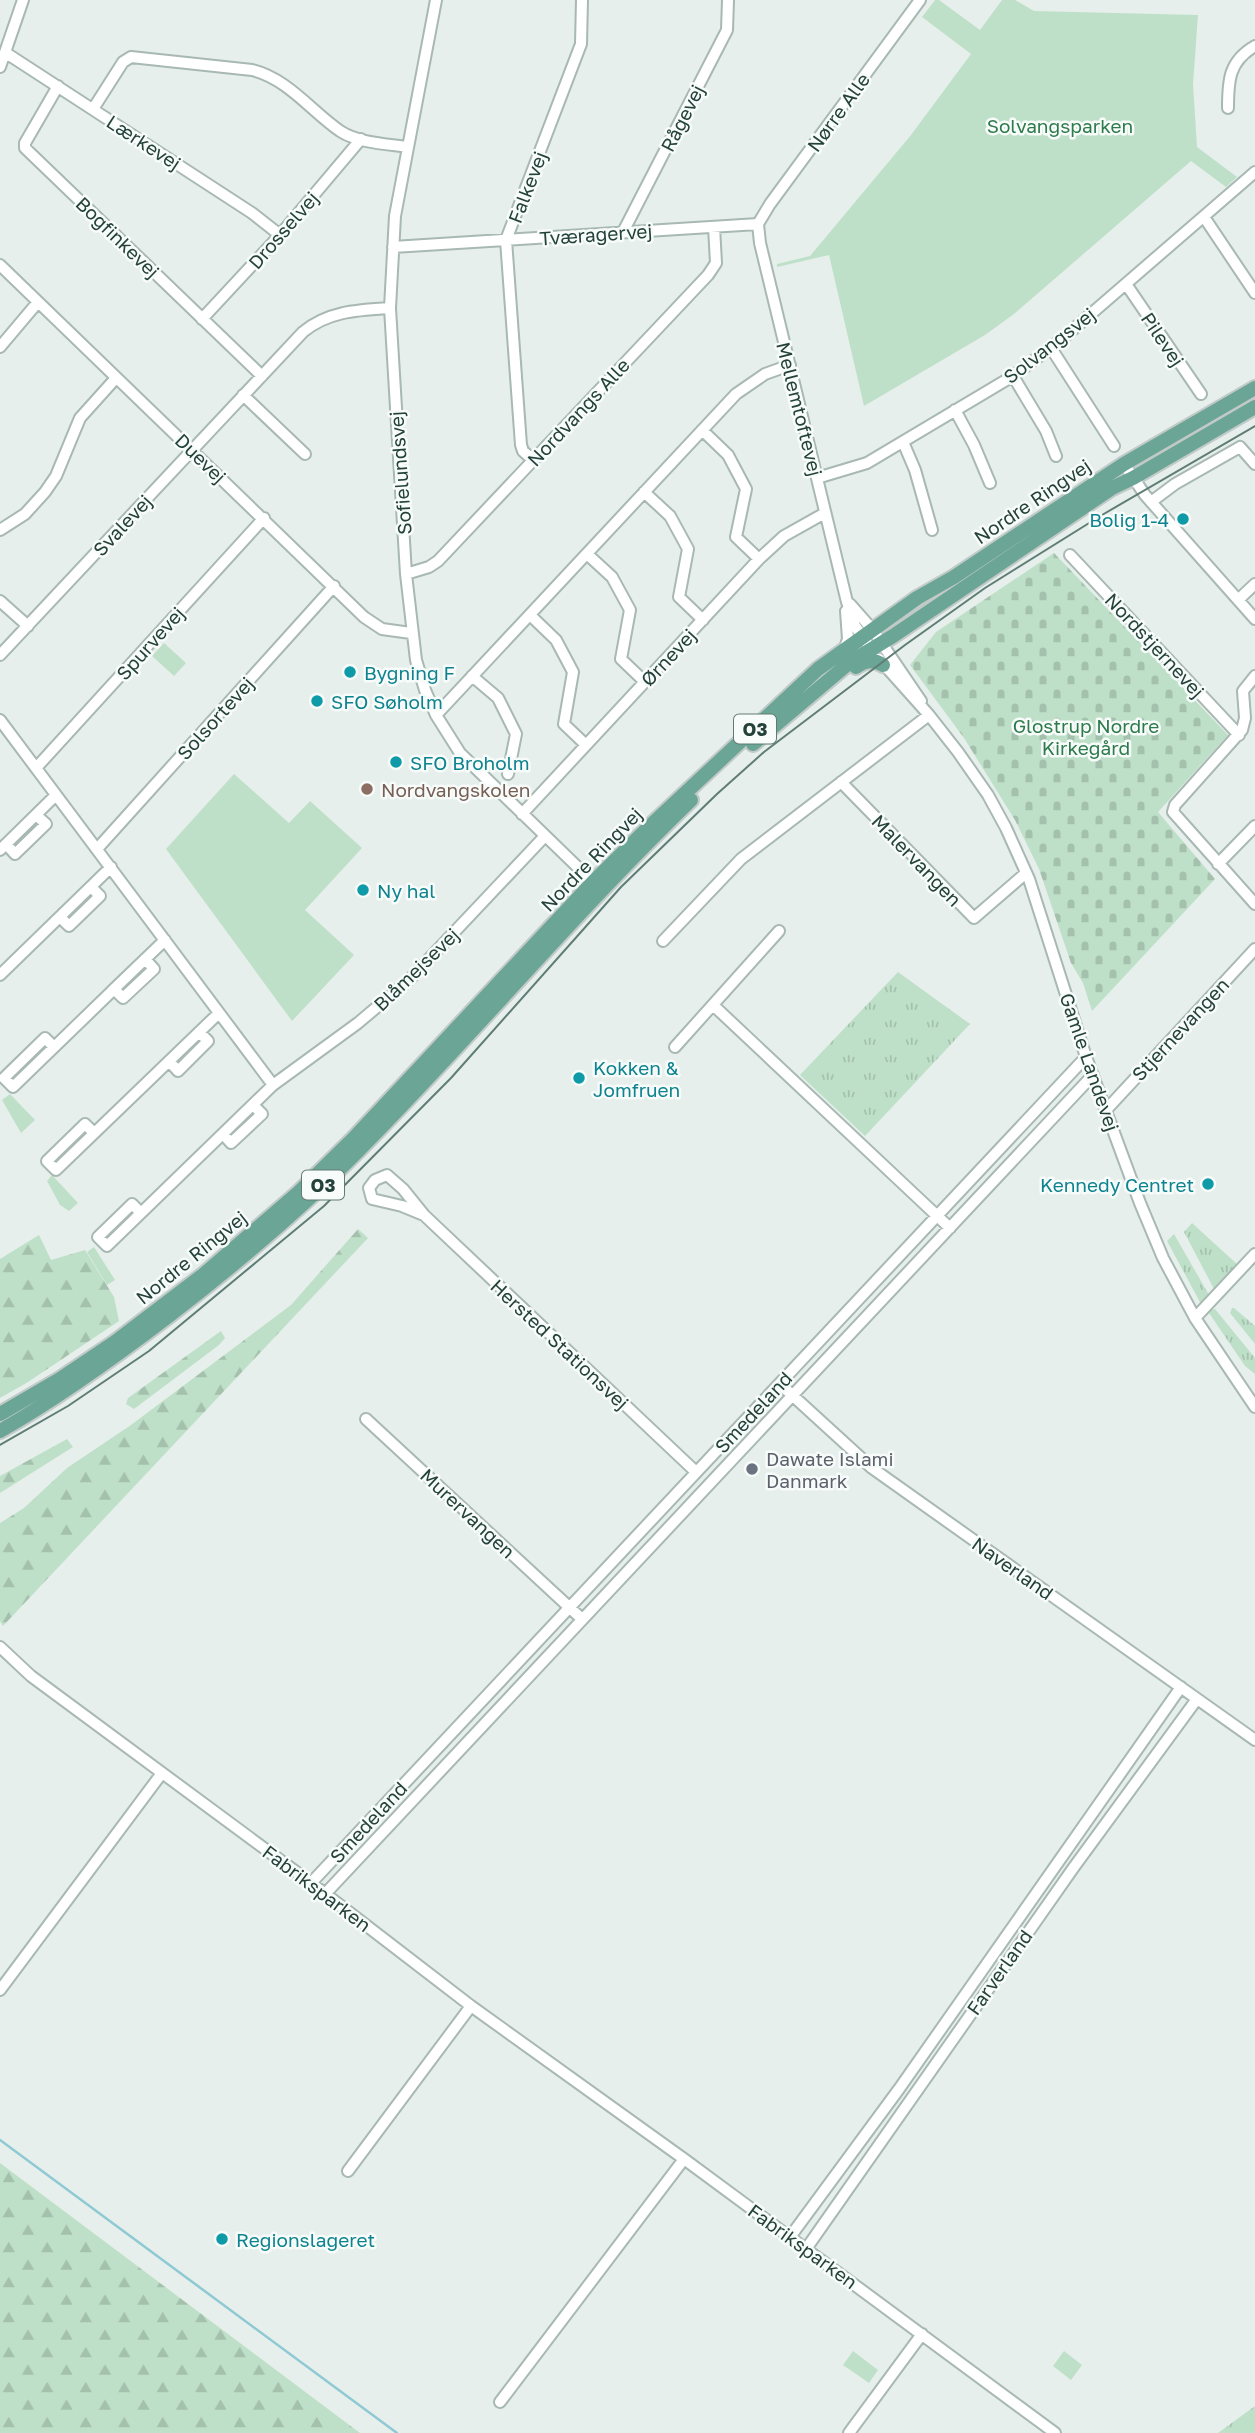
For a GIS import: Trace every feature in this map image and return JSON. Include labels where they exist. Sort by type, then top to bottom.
[{"type":"main road","name":"Nordre Ringvej","points":[[0,1431],[125,1350],[275,1231],[356,1153],[648,842],[737,757],[846,664],[917,598],[954,577],[1124,464],[1255,388]]},
{"type":"main road","name":"Nordre Ringvej","points":[[0,1414],[115,1342],[204,1275],[253,1233],[353,1139],[593,882],[818,668],[845,648],[873,639],[1112,488],[1135,481],[1255,407]]},
{"type":"main road","points":[[1135,481],[1134,468],[1170,443],[1185,428]]},
{"type":"main road","points":[[794,708],[813,699],[861,663],[877,661],[883,665]]},
{"type":"street","points":[[0,67],[23,0]]},
{"type":"street","name":"Sofielundsvej","points":[[436,0],[396,216],[390,308],[411,633],[421,680],[436,715],[460,753],[593,882]]},
{"type":"street","name":"Falkevej","points":[[533,460],[520,445],[506,240],[582,44],[582,0]]},
{"type":"street","name":"Rågevej","points":[[623,233],[727,30],[728,0]]},
{"type":"street","name":"Nørre Alle","points":[[758,224],[920,0]]},
{"type":"street","points":[[1228,108],[1229,75],[1238,60],[1255,46]]},
{"type":"street","name":"Lærkevej","points":[[6,52],[252,213],[280,235]]},
{"type":"street","points":[[93,109],[123,62],[135,56],[264,73],[284,83],[340,131],[361,139],[408,147]]},
{"type":"street","name":"Bogfinkevej","points":[[58,86],[25,143],[25,148],[262,376]]},
{"type":"street","name":"Drosselvej","points":[[202,319],[280,235],[361,139]]},
{"type":"street","name":"Solvangsvej","points":[[817,478],[867,463],[1013,376],[1051,348],[1255,172]]},
{"type":"street","points":[[1204,216],[1255,293]]},
{"type":"street","name":"Tværagervej","points":[[393,247],[758,224]]},
{"type":"street","name":"Mellemtoftevej","points":[[758,224],[760,243],[845,594],[848,639],[845,648]]},
{"type":"street","name":"Nordvangs Alle","points":[[407,574],[438,561],[713,269],[716,257],[715,227]]},
{"type":"street","name":"Duevej","points":[[0,265],[373,624],[395,632],[411,633]]},
{"type":"street","name":"Pilevej","points":[[1126,284],[1200,394]]},
{"type":"street","points":[[0,346],[38,302]]},
{"type":"street","name":"Svalevej","points":[[0,655],[303,332],[329,316],[352,310],[390,308]]},
{"type":"street","points":[[1051,348],[1114,446]]},
{"type":"street","points":[[436,715],[742,388],[770,372],[790,365]]},
{"type":"street","points":[[1013,376],[1046,431],[1056,456]]},
{"type":"street","points":[[0,530],[25,514],[46,492],[56,476],[80,418],[116,378]]},
{"type":"street","points":[[243,395],[305,454]]},
{"type":"street","points":[[955,410],[990,483]]},
{"type":"street","points":[[702,430],[728,455],[746,489],[736,537],[759,559]]},
{"type":"street","points":[[903,442],[915,470],[932,530]]},
{"type":"street","points":[[1151,502],[1175,484],[1240,447],[1255,464]]},
{"type":"street","points":[[1124,464],[1151,502],[1255,619]]},
{"type":"street","points":[[644,492],[671,517],[688,548],[679,597],[703,620]]},
{"type":"street","name":"Ørnevej","points":[[522,814],[759,559],[784,536],[825,513]]},
{"type":"street","name":"Spurvevej","points":[[36,768],[264,518]]},
{"type":"street","points":[[587,554],[611,576],[631,610],[621,659],[645,682]]},
{"type":"street","name":"Nordstjernevej","points":[[1070,555],[1239,735]]},
{"type":"street","points":[[1238,600],[1255,584]]},
{"type":"street","name":"Solsortevej","points":[[97,849],[334,586]]},
{"type":"street","name":"Mellemtoftevej","points":[[845,594],[873,639]]},
{"type":"street","points":[[0,601],[28,626]]},
{"type":"street","points":[[530,615],[556,639],[573,672],[564,724],[586,745]]},
{"type":"street","name":"Gamle Landevej","points":[[873,639],[883,665],[929,715]]},
{"type":"street","name":"Gamle Landevej","points":[[873,639],[991,801],[1013,843],[1026,873],[1086,1057],[1163,1258],[1195,1318],[1255,1407]]},
{"type":"street","points":[[472,676],[498,698],[516,734],[508,774]]},
{"type":"street","points":[[1255,676],[1243,691],[1245,718],[1239,735],[1175,805],[1173,812],[1255,904]]},
{"type":"street","points":[[663,941],[741,859],[929,715]]},
{"type":"street","points":[[0,720],[273,1085]]},
{"type":"street","name":"Malervangen","points":[[841,782],[974,918],[1026,873]]},
{"type":"street","points":[[3,847],[57,795]]},
{"type":"street","points":[[1218,864],[1255,826]]},
{"type":"street","name":"Blåmejsevej","points":[[141,1213],[273,1085],[337,1040],[410,979],[545,836]]},
{"type":"street","points":[[2,968],[111,867]]},
{"type":"street","points":[[675,1047],[779,931]]},
{"type":"street","points":[[54,1047],[45,1038],[4,1077],[13,1087],[165,940]]},
{"type":"street","name":"Stjernevangen","points":[[1106,1110],[1255,949]]},
{"type":"street","points":[[713,1005],[950,1228]]},
{"type":"street","points":[[94,1133],[85,1124],[47,1161],[56,1170],[219,1013]]},
{"type":"street","name":"Smedeland","points":[[311,1883],[1086,1057]]},
{"type":"street","name":"Smedeland","points":[[325,1894],[1093,1075]]},
{"type":"street","name":"Hersted Stationsvej","points":[[424,1215],[402,1206],[372,1199],[369,1188],[375,1180],[387,1175],[403,1189],[424,1215],[696,1472]]},
{"type":"street","points":[[1195,1318],[1255,1254]]},
{"type":"street","name":"Naverland","points":[[780,1384],[872,1468],[1255,1741]]},
{"type":"street","name":"Murervangen","points":[[366,1419],[569,1607]]},
{"type":"street","points":[[677,1492],[690,1505]]},
{"type":"street","points":[[569,1607],[582,1619]]},
{"type":"street","name":"Fabriksparken","points":[[0,1647],[31,1676],[311,1883],[471,2006],[684,2159],[1055,2433]]},
{"type":"street","name":"Farverland","points":[[790,2237],[943,2027],[1181,1687]]},
{"type":"street","name":"Farverland","points":[[806,2249],[1012,1954],[1197,1699]]},
{"type":"street","points":[[0,1990],[162,1773]]},
{"type":"street","points":[[1061,1858],[1074,1867]]},
{"type":"street","points":[[1000,1945],[1012,1954]]},
{"type":"street","points":[[959,2004],[971,2012]]},
{"type":"street","points":[[348,2171],[471,2006]]},
{"type":"street","points":[[943,2027],[955,2035]]},
{"type":"street","points":[[867,2133],[880,2143]]},
{"type":"street","points":[[500,2402],[684,2159]]},
{"type":"street","points":[[849,2433],[922,2334]]},
{"type":"green space","name":"Solvangsparken","points":[[935,0],[939,0],[980,30],[1002,0],[1015,0],[1034,11],[1198,15],[1193,84],[1197,147],[1237,177],[1226,187],[1191,161],[1014,314],[985,335],[864,406],[829,255],[777,267],[777,264],[810,256],[911,135],[971,54],[922,17]]},
{"type":"green space","name":"Glostrup Nordre Kirkegård","points":[[1054,553],[1228,735],[1158,812],[1215,879],[1092,1011],[1083,983],[1071,963],[1039,869],[1015,820],[964,738],[910,665],[936,632]]},
{"type":"green space","points":[[164,643],[186,663],[174,676],[152,656]]},
{"type":"green space","points":[[234,774],[289,823],[310,801],[362,848],[305,910],[354,955],[292,1021],[166,849]]},
{"type":"green space","points":[[898,972],[970,1024],[865,1136],[800,1075]]},
{"type":"green space","points":[[10,1094],[35,1120],[21,1133],[2,1100]]},
{"type":"green space","points":[[52,1175],[78,1203],[69,1211],[60,1205],[47,1181]]},
{"type":"green space","points":[[1192,1223],[1238,1265],[1214,1289],[1184,1232]]},
{"type":"green space","points":[[358,1229],[368,1238],[3,1626],[0,1621],[0,1523],[24,1508],[67,1468],[131,1425],[291,1305]]},
{"type":"green space","points":[[1174,1234],[1209,1295],[1201,1304],[1167,1241]]},
{"type":"green space","points":[[39,1235],[51,1260],[85,1250],[114,1297],[119,1321],[0,1398],[0,1259]]},
{"type":"green space","points":[[94,1247],[115,1280],[107,1285],[87,1252]]},
{"type":"green space","points":[[1232,1308],[1255,1326],[1255,1344],[1230,1313]]},
{"type":"green space","points":[[1215,1309],[1255,1358],[1255,1374],[1245,1366],[1209,1313]]},
{"type":"green space","points":[[221,1331],[225,1338],[219,1345],[134,1409],[126,1404],[128,1398]]},
{"type":"green space","points":[[67,1439],[73,1447],[0,1493],[0,1476]]},
{"type":"green space","points":[[0,2163],[360,2433],[0,2433]]},
{"type":"green space","points":[[853,2351],[878,2370],[869,2383],[843,2365]]},
{"type":"green space","points":[[1064,2351],[1082,2365],[1071,2380],[1053,2366]]},
{"type":"green space","points":[[1255,2406],[1255,2433],[1218,2433]]},
{"type":"waterway","points":[[0,2140],[397,2433]]},
{"type":"tram line","points":[[0,1445],[68,1406],[149,1351],[324,1206],[451,1078],[621,887],[764,752],[985,588],[1102,515],[1255,426]]},
{"type":"place","name":"Bolig 1-4","points":[[1183,519]]},
{"type":"place","name":"Bygning F","points":[[350,672]]},
{"type":"place","name":"SFO Søholm","points":[[317,701]]},
{"type":"place","name":"SFO Broholm","points":[[396,762]]},
{"type":"place","name":"Nordvangskolen","points":[[367,789]]},
{"type":"place","name":"Ny hal","points":[[363,890]]},
{"type":"place","name":"Kokken & Jomfruen","points":[[579,1078]]},
{"type":"place","name":"Kennedy Centret","points":[[1208,1184]]},
{"type":"place","name":"Dawate Islami Danmark","points":[[752,1469]]},
{"type":"place","name":"Regionslageret","points":[[222,2239]]}]
